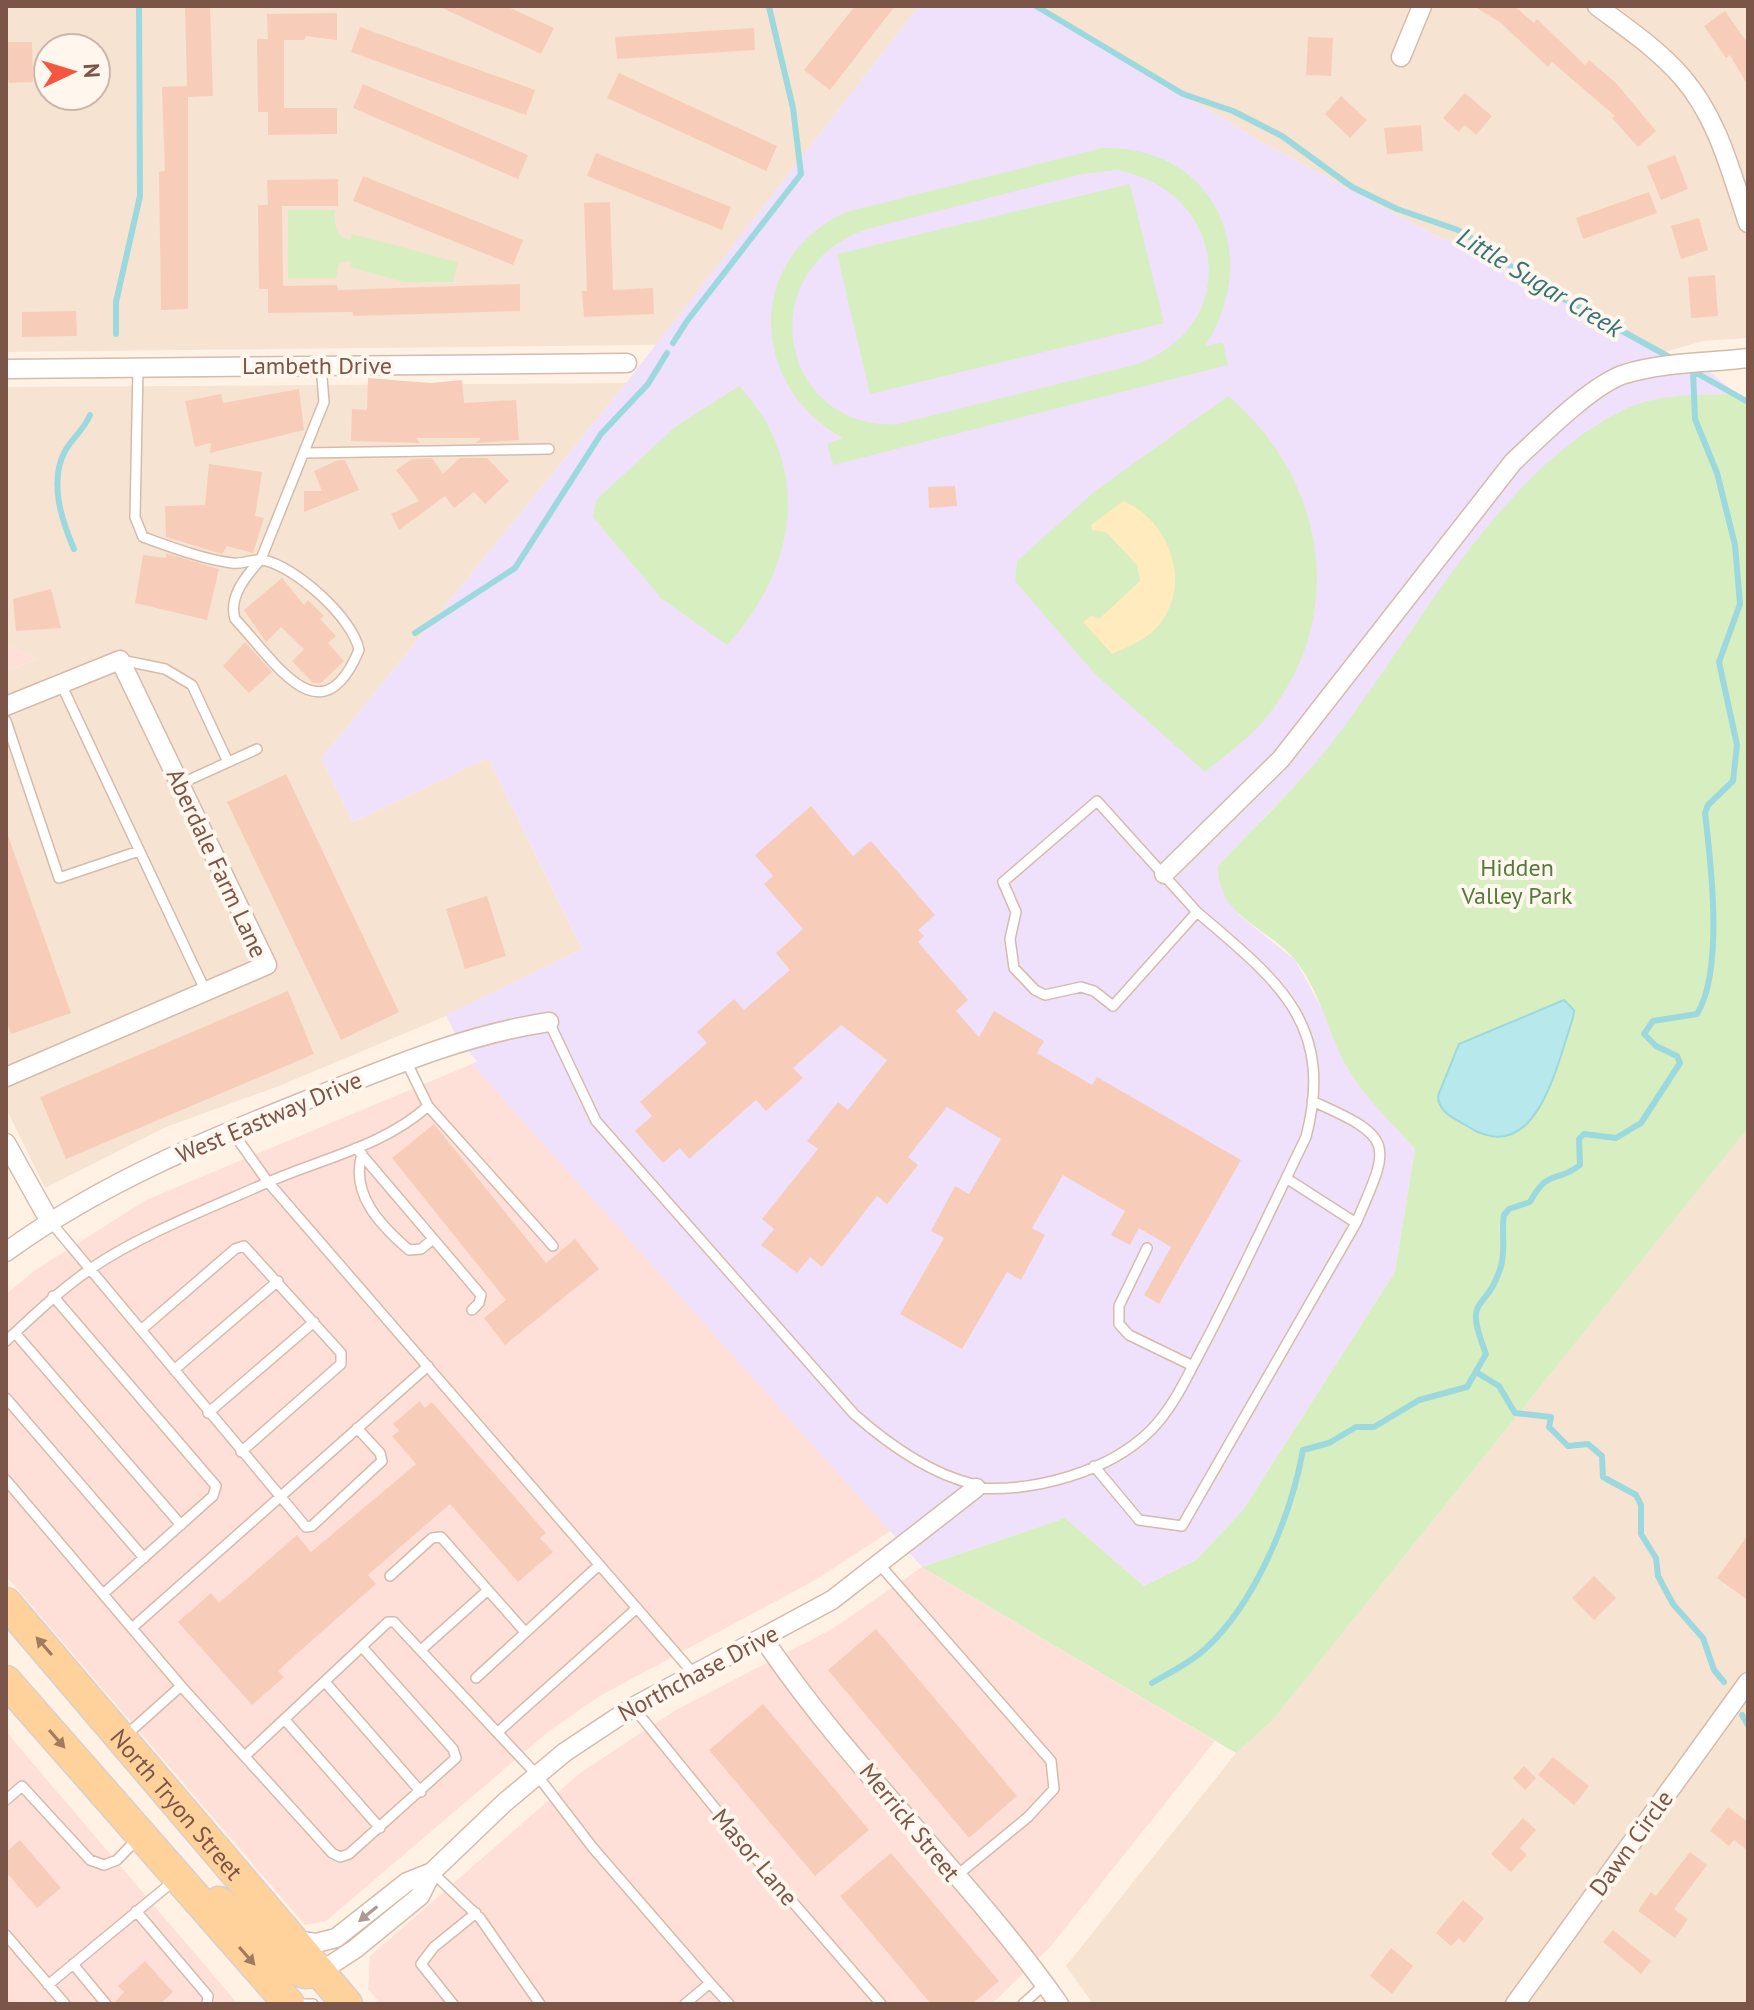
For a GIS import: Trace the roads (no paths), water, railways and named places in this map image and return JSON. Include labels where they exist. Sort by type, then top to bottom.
[{"type":"main road","name":"North Tryon Street","points":[[6,1603],[347,2004]]},
{"type":"main road","name":"North Tryon Street","points":[[6,1681],[291,2004]]},
{"type":"main road","points":[[150,1844],[257,1932],[288,1966],[305,1973],[320,1972]]},
{"type":"street","points":[[1401,57],[1422,6]]},
{"type":"street","points":[[1597,6],[1659,53],[1683,78],[1702,105],[1718,136],[1748,223]]},
{"type":"street","points":[[1164,874],[1281,759],[1513,462],[1591,395],[1621,375],[1653,367],[1745,358]]},
{"type":"street","name":"Lambeth Drive","points":[[6,369],[627,363]]},
{"type":"street","points":[[6,706],[120,660]]},
{"type":"street","name":"Aberdale Farm Lane","points":[[6,1077],[267,965],[120,660]]},
{"type":"street","name":"West Eastway Drive","points":[[6,1252],[76,1203],[231,1130],[406,1061],[496,1030],[549,1022]]},
{"type":"street","points":[[6,1143],[49,1220]]},
{"type":"street","name":"Northchase Drive","points":[[320,1972],[355,1949],[420,1896],[432,1872],[537,1775],[633,1707],[832,1600],[976,1488]]},
{"type":"street","name":"Merrick Street","points":[[763,1638],[798,1689],[894,1799],[1059,2004]]},
{"type":"street","name":"Dawn Circle","points":[[1515,2004],[1748,1682]]},
{"type":"street","name":"Northchase Drive","points":[[294,1940],[316,1943],[336,1938],[407,1882],[432,1872]]},
{"type":"lane","points":[[135,367],[135,517],[143,537],[235,564],[261,559],[304,582],[330,605],[357,640],[359,650],[354,663],[333,691],[315,694],[304,689],[235,619],[232,611],[236,596],[261,559],[324,402],[321,365]]},
{"type":"lane","points":[[304,453],[549,449]]},
{"type":"lane","points":[[120,660],[165,669],[192,685],[228,762]]},
{"type":"lane","points":[[61,684],[206,992]]},
{"type":"lane","points":[[6,721],[59,878],[139,851]]},
{"type":"lane","points":[[180,784],[257,749]]},
{"type":"lane","points":[[549,1022],[596,1121],[854,1414],[883,1439],[941,1474],[973,1484],[976,1488],[1018,1489],[1094,1466],[1128,1450],[1154,1428],[1193,1366],[1306,1137],[1312,1101],[1309,1048],[1289,998],[1274,978],[1197,912],[1097,801],[1003,882],[1016,912],[1010,939],[1014,968],[1035,990],[1045,995],[1081,987],[1094,991],[1113,1006],[1197,912]]},
{"type":"lane","points":[[406,1061],[428,1106],[553,1246]]},
{"type":"lane","points":[[1094,1466],[1139,1520],[1182,1526],[1356,1223],[1380,1167],[1379,1148],[1369,1128],[1312,1101]]},
{"type":"lane","points":[[6,1341],[53,1296],[90,1269],[268,1182],[359,1151],[397,1130],[428,1106]]},
{"type":"lane","points":[[231,1130],[268,1182],[693,1673]]},
{"type":"lane","points":[[359,1151],[481,1295],[479,1303],[472,1310]]},
{"type":"lane","points":[[359,1151],[358,1184],[364,1200],[409,1250],[421,1249],[433,1239]]},
{"type":"lane","points":[[1286,1178],[1356,1223]]},
{"type":"lane","points":[[49,1220],[305,1526],[312,1526],[382,1461],[380,1453],[357,1428]]},
{"type":"lane","points":[[141,1330],[239,1246],[250,1249],[341,1353],[342,1362],[241,1452]]},
{"type":"lane","points":[[1147,1248],[1119,1306],[1119,1324],[1129,1335],[1193,1366]]},
{"type":"lane","points":[[174,1370],[278,1281]]},
{"type":"lane","points":[[53,1296],[214,1483],[213,1496],[103,1594]]},
{"type":"lane","points":[[208,1413],[314,1322]]},
{"type":"lane","points":[[15,1333],[181,1525]]},
{"type":"lane","points":[[132,1628],[428,1366]]},
{"type":"lane","points":[[6,1398],[144,1558]]},
{"type":"lane","points":[[6,1480],[181,1686],[337,1856],[349,1854],[454,1762],[455,1752],[362,1647]]},
{"type":"lane","points":[[390,1576],[438,1536],[525,1632]]},
{"type":"lane","points":[[879,1564],[1051,1761],[1054,1789],[1028,1817],[955,1877]]},
{"type":"lane","points":[[476,1678],[599,1565]]},
{"type":"lane","points":[[421,1650],[488,1590]]},
{"type":"lane","points":[[498,1732],[637,1608]]},
{"type":"lane","points":[[245,1756],[392,1621],[537,1775],[593,1848],[729,2004]]},
{"type":"lane","points":[[325,1682],[421,1792]]},
{"type":"lane","points":[[121,1739],[181,1686]]},
{"type":"lane","name":"Masor Lane","points":[[633,1707],[771,1877],[881,2004]]},
{"type":"lane","points":[[285,1720],[380,1828]]},
{"type":"lane","points":[[6,1800],[22,1786],[90,1860],[104,1865],[150,1844]]},
{"type":"lane","points":[[432,1872],[476,1913],[540,2004]]},
{"type":"lane","points":[[48,1985],[178,1877]]},
{"type":"lane","points":[[136,1911],[208,1996],[207,2004]]},
{"type":"lane","points":[[453,2004],[421,1964],[434,1947],[476,1913]]},
{"type":"lane","points":[[6,1935],[65,2004]]},
{"type":"lane","points":[[73,1964],[106,2004]]},
{"type":"lane","points":[[685,2004],[710,1983]]},
{"type":"lane","points":[[1023,2004],[1045,1984]]},
{"type":"lane","points":[[291,2004],[313,2004]]},
{"type":"water","points":[[1564,1000],[1574,1010],[1573,1018],[1551,1084],[1527,1123],[1511,1134],[1491,1136],[1467,1126],[1444,1111],[1438,1096],[1459,1044]]},
{"type":"waterway","points":[[116,334],[116,302],[140,196],[139,6]]},
{"type":"waterway","name":"Little Sugar Creek","points":[[1036,6],[1183,94],[1233,111],[1282,136],[1352,187],[1397,209],[1458,230],[1497,254],[1520,275],[1673,359]]},
{"type":"waterway","points":[[673,343],[801,174],[793,108],[769,7]]},
{"type":"waterway","points":[[415,633],[515,568],[601,434],[648,384],[667,353]]},
{"type":"waterway","name":"Little Sugar Creek","points":[[1693,371],[1748,402]]},
{"type":"waterway","points":[[1152,1683],[1199,1654],[1240,1608],[1280,1530],[1303,1450],[1329,1443],[1356,1427],[1374,1427],[1419,1400],[1467,1387],[1486,1354],[1476,1312],[1501,1266],[1504,1215],[1509,1209],[1530,1202],[1548,1180],[1580,1165],[1579,1139],[1584,1134],[1616,1138],[1641,1123],[1680,1063],[1677,1056],[1656,1046],[1644,1034],[1653,1021],[1697,1014],[1705,995],[1713,945],[1705,813],[1708,805],[1733,781],[1737,745],[1719,662],[1740,604],[1735,545],[1717,473],[1695,419],[1693,371]]},
{"type":"waterway","points":[[74,549],[61,513],[58,475],[65,451],[90,415]]},
{"type":"waterway","points":[[1476,1372],[1499,1386],[1515,1413],[1551,1417],[1549,1427],[1568,1446],[1588,1444],[1602,1456],[1603,1477],[1636,1495],[1641,1505],[1641,1534],[1656,1558],[1658,1576],[1673,1604],[1703,1638],[1714,1670],[1724,1682]]},
{"type":"waterway","points":[[1742,1715],[1748,1725]]},
{"type":"park label","name":"Hidden Valley Park","points":[[1517,881]]}]
